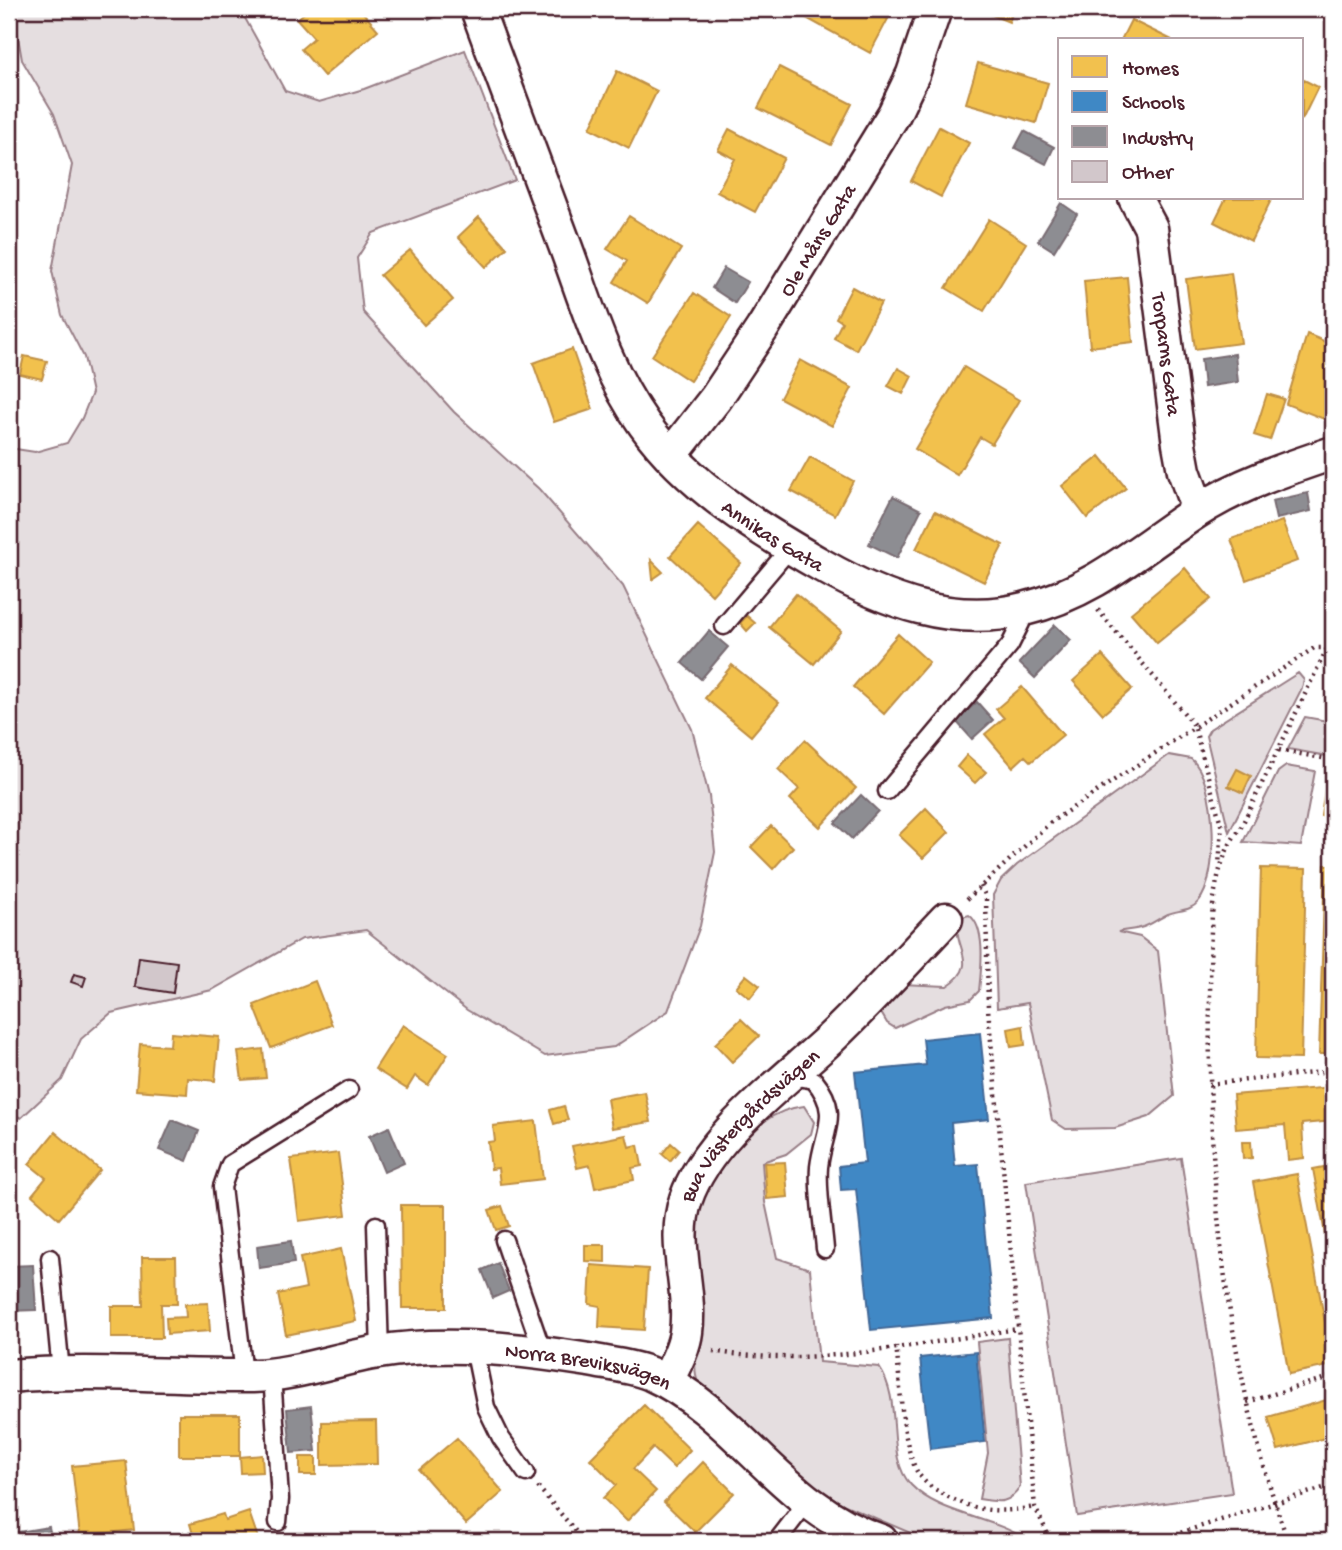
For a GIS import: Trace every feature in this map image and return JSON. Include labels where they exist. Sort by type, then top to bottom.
[{"type":"street","name":"Annikas Gata","points":[[477,9],[604,352],[645,426],[718,497],[790,548],[851,582],[925,610],[958,615],[991,615],[1022,610],[1070,594],[1113,572],[1198,510],[1267,477],[1333,453]]},
{"type":"street","name":"Ole Måns Gata","points":[[671,454],[722,390],[880,138],[913,74],[935,9]]},
{"type":"street","name":"Torparns Gata","points":[[1136,200],[1151,228],[1179,444],[1184,471],[1198,510]]},
{"type":"street","name":"Bua Västergårdsvägen","points":[[667,1381],[683,1345],[688,1318],[680,1249],[686,1198],[717,1147],[833,1035],[946,919]]},
{"type":"street","name":"Norra Breviksvägen","points":[[9,1376],[61,1372],[258,1375],[380,1352],[474,1348],[543,1353],[635,1369],[667,1381],[694,1399],[807,1502],[881,1541]]},
{"type":"lane","points":[[724,626],[790,548]]},
{"type":"lane","points":[[887,791],[1010,645],[1021,623],[1022,610]]},
{"type":"lane","points":[[783,1082],[797,1077],[814,1080],[829,1106],[828,1136],[819,1168],[825,1249]]},
{"type":"lane","points":[[278,1522],[280,1499],[222,1186],[230,1164],[349,1090]]},
{"type":"lane","points":[[376,1225],[380,1352]]},
{"type":"lane","points":[[503,1240],[543,1353]]},
{"type":"lane","points":[[50,1258],[61,1372]]},
{"type":"lane","points":[[474,1348],[486,1407],[501,1437],[526,1473]]},
{"type":"lane","points":[[777,1541],[807,1502]]},
{"type":"path","points":[[1099,612],[1194,725],[1222,828],[1211,950],[1211,1155],[1223,1278],[1247,1402],[1274,1503],[1288,1541]]},
{"type":"path","points":[[1218,875],[1226,845],[1241,827],[1333,636]]},
{"type":"path","points":[[946,919],[1051,822],[1314,648],[1326,648]]},
{"type":"path","points":[[1279,750],[1333,760]]},
{"type":"path","points":[[981,886],[986,897],[988,1010],[1035,1507],[1051,1541]]},
{"type":"path","points":[[1209,1084],[1333,1071]]},
{"type":"path","points":[[683,1345],[746,1357],[771,1358],[896,1346],[1018,1329]]},
{"type":"path","points":[[896,1346],[910,1455],[919,1475],[942,1495],[977,1510],[1003,1513],[1035,1507]]},
{"type":"path","points":[[1247,1402],[1333,1376]]},
{"type":"path","points":[[526,1473],[584,1541]]},
{"type":"path","points":[[1154,1541],[1333,1485]]},
{"type":"shaded area","points":[[13,9],[240,9],[285,91],[319,102],[364,89],[465,50],[515,180],[373,233],[357,258],[363,312],[454,412],[539,489],[623,586],[692,729],[709,796],[715,852],[700,926],[668,1011],[614,1047],[545,1056],[467,1010],[366,930],[302,939],[212,990],[111,1013],[81,1039],[62,1080],[21,1118],[9,1112],[9,448],[35,452],[67,443],[82,418],[92,393],[84,357],[62,315],[52,271],[72,165],[54,114],[22,60]]},
{"type":"shaded area","points":[[1298,673],[1304,680],[1302,688],[1229,832],[1206,736],[1210,729]]},
{"type":"shaded area","points":[[1305,717],[1333,722],[1333,757],[1288,749]]},
{"type":"shaded area","points":[[1169,755],[1191,759],[1200,770],[1206,787],[1210,807],[1212,852],[1205,890],[1192,907],[1168,914],[1144,927],[1118,932],[1140,937],[1158,951],[1174,1096],[1149,1117],[1115,1128],[1066,1129],[1052,1120],[1028,1003],[997,1008],[993,895],[1001,880],[1017,865]]},
{"type":"shaded area","points":[[1286,766],[1315,771],[1301,846],[1243,842],[1278,772]]},
{"type":"shaded area","points":[[969,915],[975,921],[981,939],[979,991],[970,1000],[945,1005],[895,1028],[887,1023],[880,1011],[901,984],[947,986],[957,978],[963,970],[964,962],[957,928],[959,918]]},
{"type":"shaded area","points":[[804,1106],[814,1122],[811,1134],[786,1154],[762,1162],[765,1202],[777,1258],[810,1269],[819,1362],[879,1367],[891,1397],[898,1459],[911,1485],[937,1503],[1000,1526],[1028,1541],[948,1541],[915,1535],[845,1505],[807,1483],[699,1386],[695,1368],[701,1305],[692,1253],[700,1206],[725,1160],[742,1140],[761,1123],[782,1112]]},
{"type":"shaded area","points":[[1181,1158],[1232,1493],[1077,1516],[1026,1182]]},
{"type":"shaded area","points":[[1008,1338],[1020,1487],[1012,1497],[992,1501],[979,1499],[988,1453],[977,1342]]},
{"type":"building: Homes","points":[[309,9],[360,9],[378,30],[324,76],[301,49],[314,38],[297,19]]},
{"type":"building: Homes","points":[[790,9],[869,9],[888,19],[870,53]]},
{"type":"building: Homes","points":[[977,9],[1014,9],[1009,22]]},
{"type":"building: Homes","points":[[1131,20],[1168,38],[1122,38]]},
{"type":"building: Homes","points":[[978,63],[1048,83],[1036,123],[966,103]]},
{"type":"building: Homes","points":[[779,67],[852,104],[831,145],[758,108]]},
{"type":"building: Homes","points":[[617,71],[657,91],[629,148],[590,128]]},
{"type":"building: Homes","points":[[1304,80],[1318,87],[1304,116]]},
{"type":"building: Homes","points":[[939,127],[969,143],[941,197],[911,181]]},
{"type":"building: Homes","points":[[729,129],[784,158],[755,212],[717,192],[735,159],[718,150]]},
{"type":"building: Homes","points":[[1225,200],[1271,200],[1251,241],[1214,222]]},
{"type":"building: Homes","points":[[629,216],[681,249],[648,303],[614,282],[627,261],[607,249]]},
{"type":"building: Homes","points":[[479,217],[507,248],[486,267],[458,237]]},
{"type":"building: Homes","points":[[989,219],[1026,243],[984,311],[946,288]]},
{"type":"building: Homes","points":[[410,250],[453,300],[424,325],[380,275]]},
{"type":"building: Homes","points":[[1231,273],[1241,343],[1195,349],[1186,279]]},
{"type":"building: Homes","points":[[1127,277],[1133,342],[1090,347],[1084,281]]},
{"type":"building: Homes","points":[[852,287],[881,303],[856,350],[834,338],[842,322],[836,318]]},
{"type":"building: Homes","points":[[694,293],[731,317],[690,381],[652,356]]},
{"type":"building: Homes","points":[[1307,334],[1333,345],[1333,390],[1324,419],[1286,404]]},
{"type":"building: Homes","points":[[572,349],[593,409],[554,422],[533,363]]},
{"type":"building: Homes","points":[[24,356],[47,361],[42,379],[20,374]]},
{"type":"building: Homes","points":[[800,360],[852,388],[832,426],[780,398]]},
{"type":"building: Homes","points":[[964,367],[1019,400],[992,444],[980,437],[957,475],[915,449]]},
{"type":"building: Homes","points":[[898,368],[912,376],[903,394],[888,386]]},
{"type":"building: Homes","points":[[1267,394],[1284,399],[1270,440],[1254,435]]},
{"type":"building: Homes","points":[[1100,456],[1126,488],[1087,518],[1062,486]]},
{"type":"building: Homes","points":[[810,457],[853,481],[835,515],[791,491]]},
{"type":"building: Homes","points":[[935,511],[1003,545],[984,582],[916,549]]},
{"type":"building: Homes","points":[[1282,521],[1297,561],[1246,580],[1231,539]]},
{"type":"building: Homes","points":[[698,525],[741,563],[712,595],[670,556]]},
{"type":"building: Homes","points":[[651,560],[663,572],[653,579]]},
{"type":"building: Homes","points":[[1185,568],[1211,599],[1157,643],[1131,613]]},
{"type":"building: Homes","points":[[796,594],[841,631],[814,664],[769,627]]},
{"type":"building: Homes","points":[[747,616],[755,623],[747,631],[740,623]]},
{"type":"building: Homes","points":[[898,634],[929,662],[884,714],[853,687]]},
{"type":"building: Homes","points":[[1102,655],[1132,689],[1103,714],[1073,681]]},
{"type":"building: Homes","points":[[732,665],[779,703],[751,736],[705,698]]},
{"type":"building: Homes","points":[[1022,687],[1063,735],[1031,762],[1025,756],[1013,767],[985,734],[1004,718],[996,709]]},
{"type":"building: Homes","points":[[805,740],[856,788],[820,827],[790,799],[799,789],[778,769]]},
{"type":"building: Homes","points":[[967,755],[986,772],[975,783],[957,767]]},
{"type":"building: Homes","points":[[1237,769],[1251,776],[1243,793],[1228,786]]},
{"type":"building: Homes","points":[[1326,783],[1333,784],[1333,818],[1321,816]]},
{"type":"building: Homes","points":[[926,808],[949,832],[923,858],[899,835]]},
{"type":"building: Homes","points":[[771,826],[793,847],[773,869],[751,847]]},
{"type":"building: Homes","points":[[1325,865],[1333,865],[1332,1054],[1319,1054]]},
{"type":"building: Homes","points":[[1261,868],[1306,869],[1301,1059],[1256,1058]]},
{"type":"building: Homes","points":[[746,975],[760,986],[750,998],[736,987]]},
{"type":"building: Homes","points":[[315,981],[332,1025],[271,1048],[254,1005]]},
{"type":"building: Homes","points":[[741,1019],[759,1036],[732,1062],[715,1044]]},
{"type":"building: Homes","points":[[403,1025],[448,1054],[428,1085],[415,1076],[407,1089],[375,1069]]},
{"type":"building: Homes","points":[[1023,1026],[1025,1045],[1011,1047],[1008,1029]]},
{"type":"building: Homes","points":[[171,1033],[219,1037],[215,1081],[188,1078],[187,1094],[136,1090],[140,1044],[170,1046]]},
{"type":"building: Homes","points":[[263,1049],[266,1078],[242,1080],[238,1052]]},
{"type":"building: Homes","points":[[1333,1087],[1333,1121],[1302,1124],[1304,1158],[1288,1160],[1285,1125],[1236,1129],[1233,1095]]},
{"type":"building: Homes","points":[[645,1092],[651,1122],[612,1128],[607,1099]]},
{"type":"building: Homes","points":[[564,1106],[568,1120],[554,1124],[550,1110]]},
{"type":"building: Homes","points":[[536,1121],[543,1179],[500,1184],[498,1168],[491,1169],[488,1142],[495,1141],[493,1126]]},
{"type":"building: Homes","points":[[55,1132],[100,1170],[59,1219],[32,1195],[46,1178],[29,1164]]},
{"type":"building: Homes","points":[[626,1135],[629,1147],[638,1145],[642,1166],[632,1168],[634,1180],[595,1188],[590,1165],[577,1168],[572,1146]]},
{"type":"building: Homes","points":[[1242,1142],[1251,1142],[1252,1158],[1243,1159]]},
{"type":"building: Homes","points":[[671,1143],[679,1150],[670,1161],[662,1154]]},
{"type":"building: Homes","points":[[338,1153],[346,1215],[299,1221],[291,1159]]},
{"type":"building: Homes","points":[[785,1162],[788,1197],[767,1199],[764,1163]]},
{"type":"building: Homes","points":[[1324,1167],[1333,1213],[1333,1277],[1313,1169]]},
{"type":"building: Homes","points":[[1297,1174],[1333,1365],[1289,1374],[1253,1182]]},
{"type":"building: Homes","points":[[401,1205],[446,1205],[446,1308],[402,1308]]},
{"type":"building: Homes","points":[[502,1206],[509,1226],[496,1230],[489,1210]]},
{"type":"building: Homes","points":[[585,1245],[605,1245],[605,1262],[585,1261]]},
{"type":"building: Homes","points":[[341,1249],[356,1321],[286,1335],[278,1294],[306,1288],[300,1258]]},
{"type":"building: Homes","points":[[142,1257],[176,1257],[177,1304],[161,1304],[162,1338],[111,1338],[111,1306],[143,1306]]},
{"type":"building: Homes","points":[[591,1265],[648,1269],[644,1330],[599,1327],[600,1306],[589,1304]]},
{"type":"building: Homes","points":[[208,1303],[210,1331],[167,1334],[166,1318],[186,1317],[185,1304]]},
{"type":"building: Homes","points":[[1333,1398],[1333,1436],[1278,1450],[1268,1417]]},
{"type":"building: Homes","points":[[644,1405],[690,1450],[674,1468],[653,1448],[633,1469],[656,1491],[627,1521],[603,1498],[616,1485],[590,1459]]},
{"type":"building: Homes","points":[[179,1414],[240,1414],[240,1456],[179,1456]]},
{"type":"building: Homes","points":[[376,1421],[377,1464],[322,1465],[322,1422]]},
{"type":"building: Homes","points":[[457,1438],[503,1492],[466,1524],[419,1470]]},
{"type":"building: Homes","points":[[262,1455],[263,1472],[241,1473],[240,1457]]},
{"type":"building: Homes","points":[[300,1457],[316,1457],[316,1475],[300,1475]]},
{"type":"building: Homes","points":[[126,1461],[134,1530],[80,1536],[72,1466]]},
{"type":"building: Homes","points":[[703,1462],[734,1493],[695,1532],[664,1502]]},
{"type":"building: Homes","points":[[1333,1509],[1333,1530],[1325,1513]]},
{"type":"building: Homes","points":[[249,1512],[259,1541],[195,1541],[190,1524],[223,1514],[225,1520]]},
{"type":"building: Schools","points":[[980,1033],[989,1119],[951,1123],[955,1166],[978,1164],[993,1318],[871,1330],[856,1189],[841,1190],[839,1166],[865,1163],[855,1072],[926,1065],[923,1039]]},
{"type":"building: Schools","points":[[976,1352],[985,1442],[930,1449],[920,1358]]},
{"type":"building: Industry","points":[[424,9],[451,9],[429,20]]},
{"type":"building: Industry","points":[[1024,131],[1054,147],[1046,164],[1015,148]]},
{"type":"building: Industry","points":[[1061,203],[1077,214],[1054,251],[1038,241]]},
{"type":"building: Industry","points":[[724,268],[748,282],[735,303],[712,288]]},
{"type":"building: Industry","points":[[1235,354],[1238,382],[1204,387],[1201,359]]},
{"type":"building: Industry","points":[[1308,493],[1311,511],[1276,519],[1272,501]]},
{"type":"building: Industry","points":[[893,496],[921,510],[897,558],[869,544]]},
{"type":"building: Industry","points":[[1055,625],[1071,640],[1035,678],[1019,663]]},
{"type":"building: Industry","points":[[709,631],[728,647],[701,679],[682,663]]},
{"type":"building: Industry","points":[[977,702],[993,720],[972,739],[956,721]]},
{"type":"building: Industry","points":[[861,795],[878,811],[852,839],[835,823]]},
{"type":"building: Industry","points":[[172,1120],[199,1131],[187,1161],[159,1150]]},
{"type":"building: Industry","points":[[389,1127],[404,1163],[384,1172],[369,1136]]},
{"type":"building: Industry","points":[[291,1241],[294,1263],[259,1268],[257,1246]]},
{"type":"building: Industry","points":[[498,1263],[509,1291],[493,1298],[482,1270]]},
{"type":"building: Industry","points":[[33,1265],[36,1310],[9,1311],[9,1266]]},
{"type":"building: Industry","points":[[311,1406],[316,1451],[291,1453],[287,1409]]},
{"type":"building: Industry","points":[[49,1527],[52,1541],[20,1541],[18,1532]]},
{"type":"building: Other","points":[[139,957],[177,962],[173,993],[135,987]]},
{"type":"building: Other","points":[[74,974],[86,977],[83,986],[71,982]]}]
